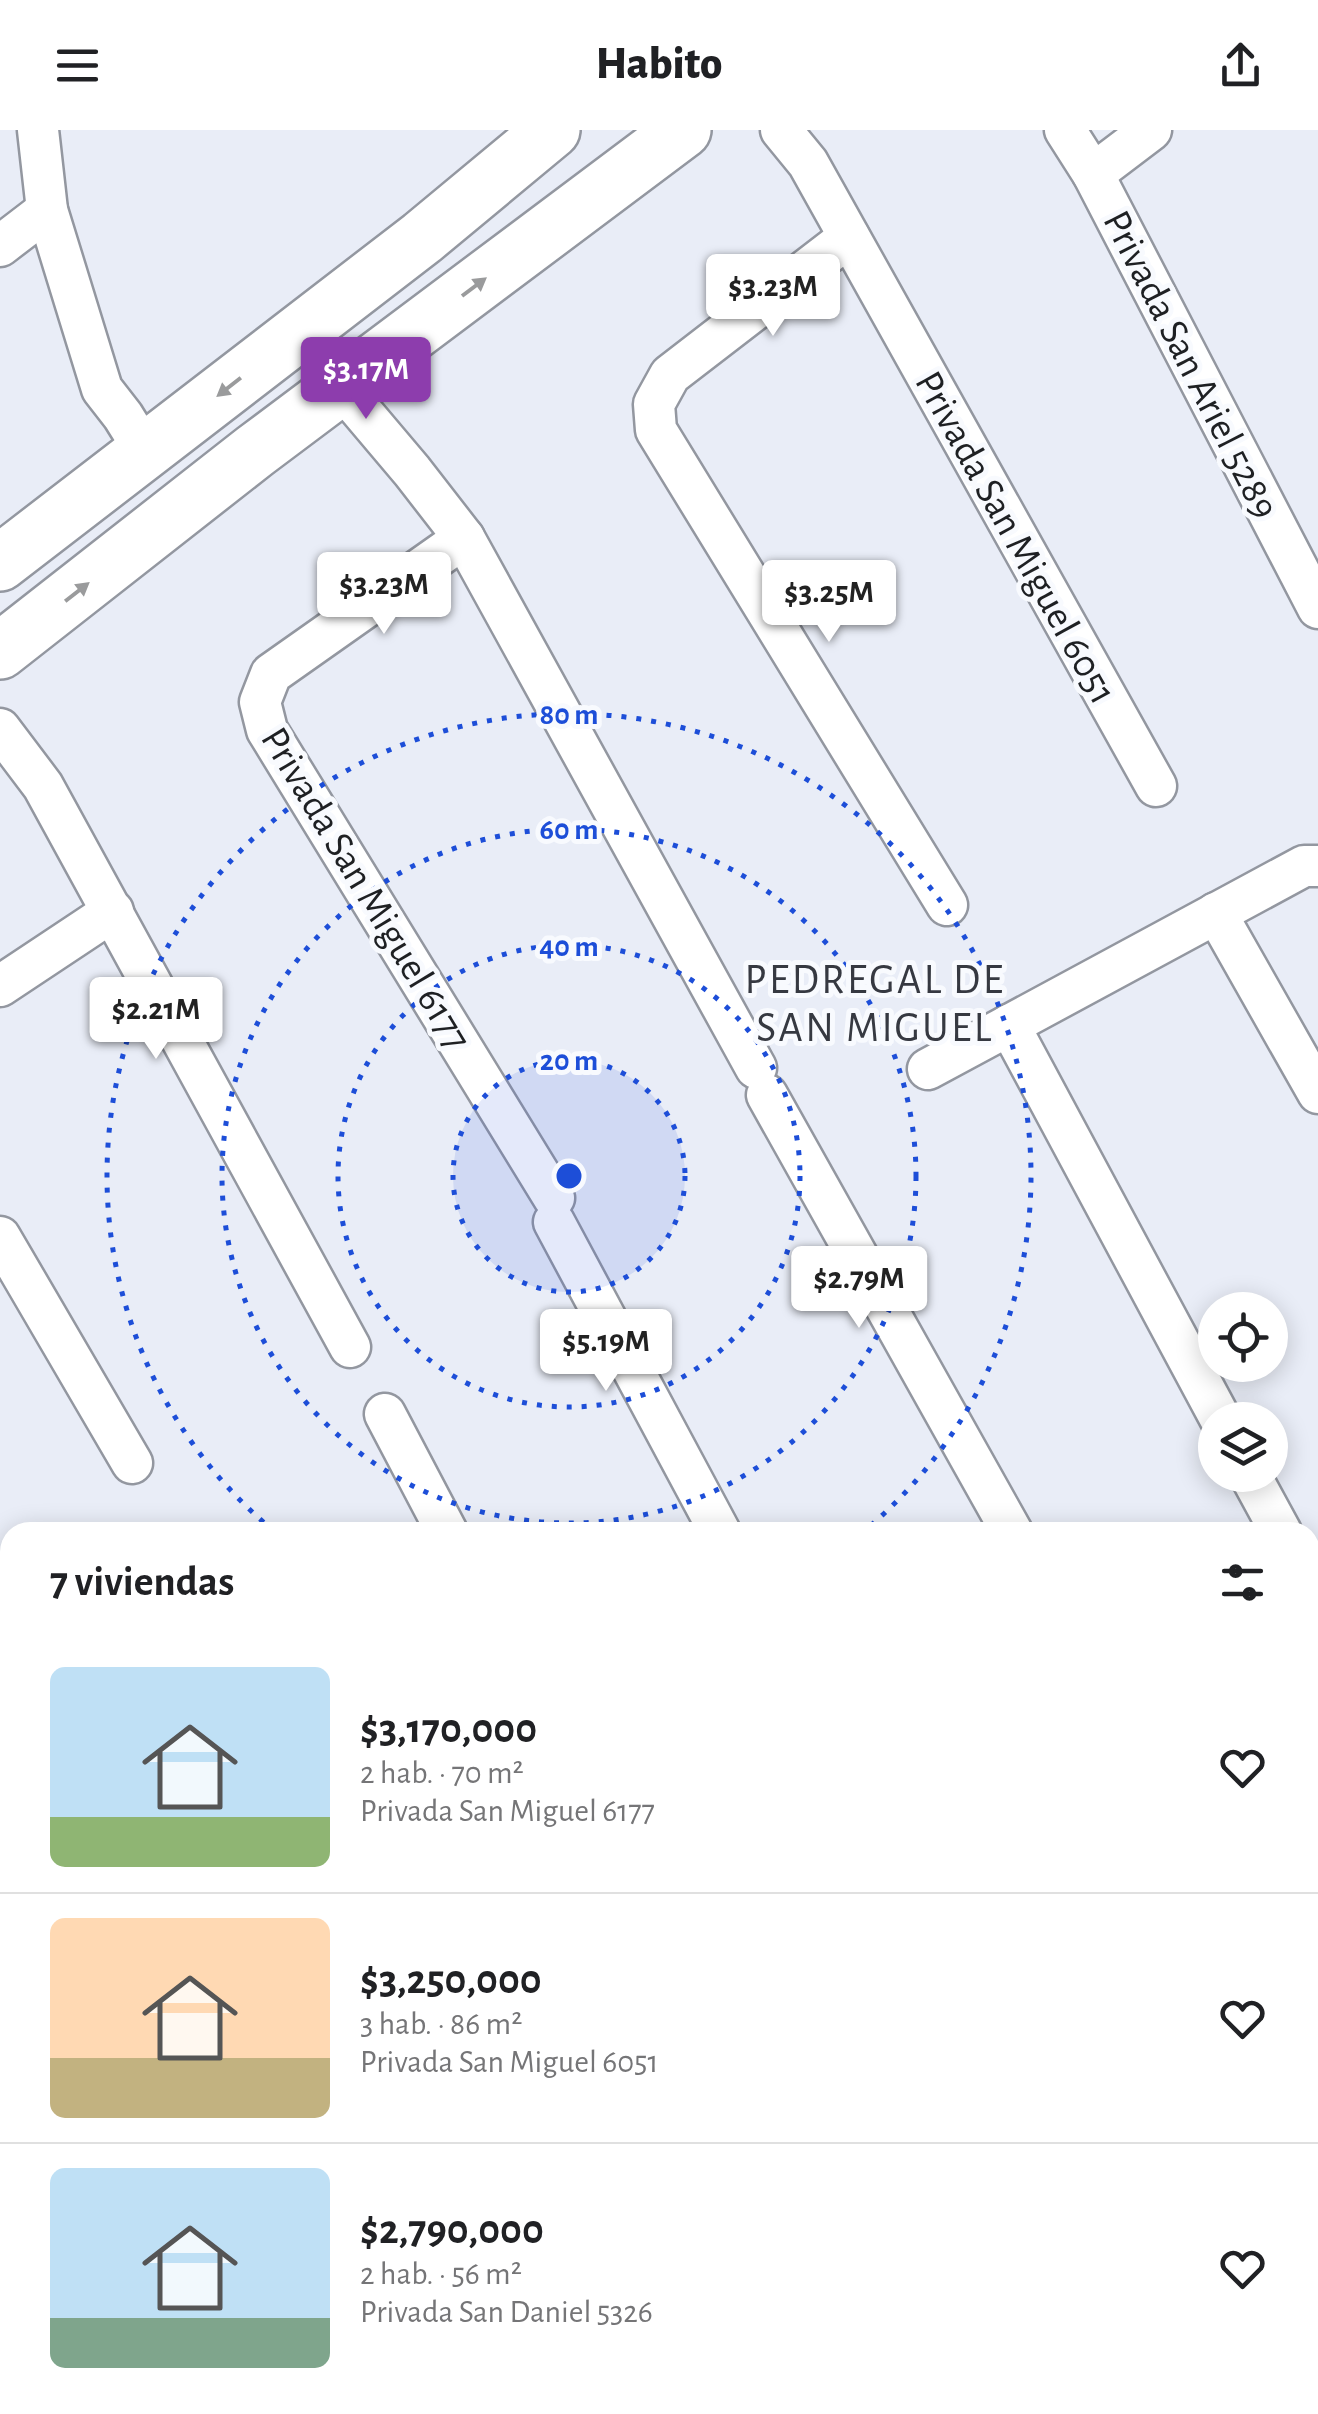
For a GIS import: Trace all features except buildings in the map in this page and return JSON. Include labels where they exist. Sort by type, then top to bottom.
[{"type":"main road","points":[[0,562],[422,238],[552,130]]},
{"type":"main road","points":[[0,651],[341,387],[683,130]]},
{"type":"street","points":[[38,130],[47,210],[102,389],[146,452]]},
{"type":"street","name":"Privada San Miguel 6051","points":[[781,130],[808,163],[1156,786]]},
{"type":"street","name":"Privada San Ariel 5289","points":[[1065,130],[1093,174],[1318,608]]},
{"type":"street","name":"Privada San Ariel 5289","points":[[1093,174],[1151,130]]},
{"type":"street","points":[[0,246],[47,210]]},
{"type":"street","points":[[849,237],[670,375],[654,404],[656,430],[946,905]]},
{"type":"street","points":[[341,387],[464,538],[1006,1522]]},
{"type":"street","name":"Privada San Miguel 6177","points":[[464,538],[271,674],[260,702],[266,730],[554,1210],[715,1522]]},
{"type":"street","points":[[0,728],[43,786],[350,1347]]},
{"type":"street","points":[[928,1069],[1304,866],[1318,866]]},
{"type":"street","points":[[0,986],[113,911]]},
{"type":"street","points":[[1216,913],[1318,1093]]},
{"type":"street","points":[[1009,1024],[1211,1402]]},
{"type":"street","points":[[0,1238],[132,1463]]},
{"type":"street","points":[[385,1414],[442,1522]]},
{"type":"street","points":[[1259,1492],[1276,1522]]},
{"type":"district","name":"PEDREGAL DE SAN MIGUEL","points":[[875,1002]]}]
